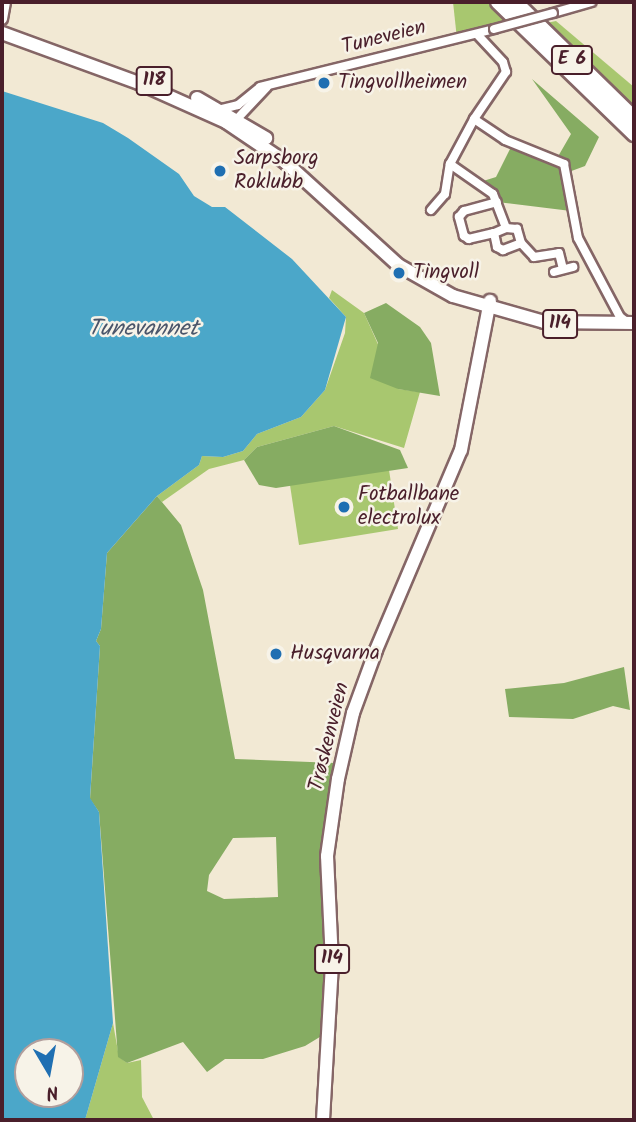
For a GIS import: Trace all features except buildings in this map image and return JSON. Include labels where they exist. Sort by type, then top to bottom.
[{"type":"highway","name":"E 6","points":[[498,2],[631,125]]},
{"type":"highway","name":"E 6","points":[[515,2],[631,125],[634,142]]},
{"type":"main road","name":"118","points":[[2,21],[224,116],[321,192]]},
{"type":"main road","name":"118","points":[[2,33],[240,120],[290,157],[321,192],[378,247],[430,286],[489,305]]},
{"type":"main road","name":"114","points":[[489,305],[554,323],[629,320]]},
{"type":"main road","name":"Trøskenveien","points":[[323,1120],[332,962],[327,856],[338,779],[372,660],[461,450],[489,305]]},
{"type":"street","points":[[2,21],[5,2]]},
{"type":"street","name":"Tuneveien","points":[[224,116],[267,87],[591,2]]},
{"type":"street","points":[[431,210],[445,194],[450,164],[474,119],[506,72],[503,62],[477,34]]},
{"type":"street","points":[[240,120],[267,87]]},
{"type":"street","points":[[474,119],[505,140],[564,164],[578,238],[629,320]]},
{"type":"street","points":[[450,164],[480,182],[498,202],[506,228]]},
{"type":"street","points":[[498,202],[464,211],[458,217],[469,239],[506,228],[517,229],[521,243],[534,257],[559,253],[558,270],[573,267]]},
{"type":"street","points":[[494,233],[497,247],[503,250],[521,243]]},
{"type":"green space","points":[[453,2],[487,2],[506,22],[457,39]]},
{"type":"green space","points":[[556,21],[634,87],[634,106],[546,23]]},
{"type":"green space","points":[[532,79],[599,137],[585,166],[566,173],[571,211],[497,202],[480,182],[496,177],[513,143],[556,160],[571,134]]},
{"type":"green space","points":[[332,290],[364,313],[398,389],[420,392],[404,448],[334,426],[257,447],[244,460],[209,469],[162,502],[157,496],[199,465],[202,456],[223,457],[243,451],[257,434],[301,417],[325,390],[345,333],[346,317],[329,298]]},
{"type":"green space","points":[[386,303],[420,327],[431,343],[440,396],[398,389],[370,378],[378,343],[364,313]]},
{"type":"green space","points":[[334,426],[400,450],[408,468],[276,488],[259,485],[244,460],[257,447]]},
{"type":"green space","name":"Fotballbane electrolux","points":[[389,470],[398,529],[299,545],[290,485]]},
{"type":"green space","points":[[157,496],[181,525],[203,590],[235,759],[335,763],[324,854],[328,1032],[305,1046],[263,1059],[225,1059],[207,1072],[183,1042],[127,1063],[118,1057],[99,812],[90,799],[100,646],[96,641],[101,629],[107,553]],"holes":[[[276,837],[278,897],[224,899],[207,891],[209,875],[233,838]]]},
{"type":"green space","points":[[624,667],[630,710],[613,706],[573,719],[509,717],[505,689],[564,683]]},
{"type":"green space","points":[[113,1023],[119,1057],[127,1063],[141,1060],[142,1097],[154,1120],[85,1120]]},
{"type":"water","name":"Tunevannet","points":[[2,91],[103,123],[128,138],[179,174],[194,196],[212,207],[225,207],[292,259],[346,317],[325,390],[301,417],[257,434],[243,451],[223,457],[202,456],[199,465],[157,496],[107,553],[101,629],[96,641],[100,646],[90,798],[99,812],[113,1023],[85,1120],[2,1120]]},
{"type":"place","name":"Tingvollheimen","points":[[324,83]]},
{"type":"place","name":"Sarpsborg Roklubb","points":[[220,171]]},
{"type":"place","name":"Tingvoll","points":[[399,273]]},
{"type":"place","name":"Fotballbane electrolux","points":[[344,507]]},
{"type":"place","name":"Husqvarna","points":[[276,654]]}]
